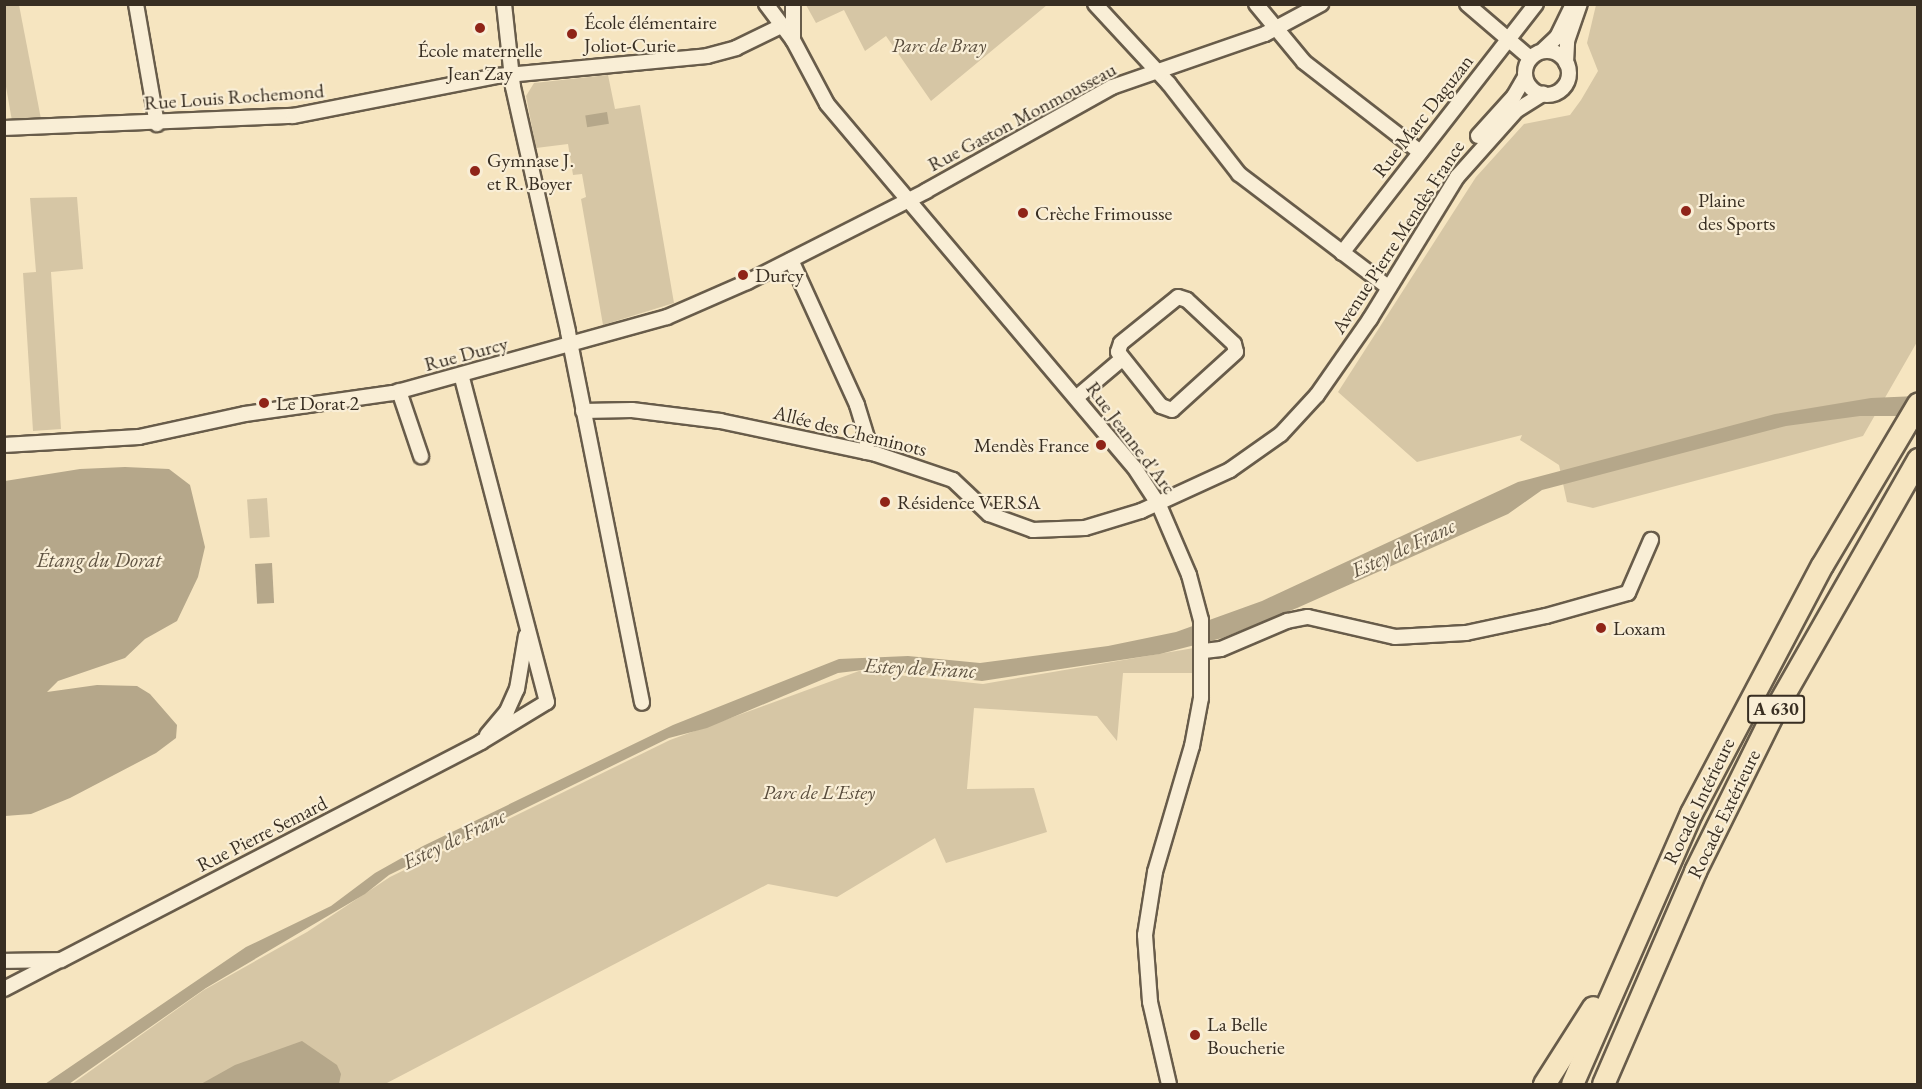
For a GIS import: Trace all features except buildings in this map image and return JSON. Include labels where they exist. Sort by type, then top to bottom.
[{"type":"highway","name":"Rocade Intérieure","points":[[1572,1084],[1624,958],[1744,708],[1917,403]]},
{"type":"highway","name":"Rocade Extérieure","points":[[1603,1084],[1652,967],[1772,715],[1917,459]]},
{"type":"highway","points":[[1544,1084],[1624,958]]},
{"type":"highway","points":[[1618,1084],[1652,967]]},
{"type":"street","points":[[136,4],[157,124]]},
{"type":"street","points":[[504,4],[512,75],[570,346],[642,703]]},
{"type":"street","name":"Rue Jeanne d'Arc","points":[[766,4],[779,27],[793,40],[827,104],[1077,397],[1159,505],[1189,575],[1202,620],[1204,647],[1198,720],[1155,872],[1145,935],[1150,1002],[1169,1084]]},
{"type":"street","name":"Rue Jeanne d'Arc","points":[[793,4],[793,40]]},
{"type":"street","points":[[1095,4],[1239,174],[1385,286]]},
{"type":"street","points":[[1256,4],[1304,62],[1420,152]]},
{"type":"street","name":"Rue Gaston Monmousseau","points":[[909,200],[1112,87],[1275,29],[1321,4]]},
{"type":"street","points":[[1467,4],[1508,39],[1536,55],[1556,53],[1566,63]]},
{"type":"street","name":"Rue Marc Daguzan","points":[[1342,253],[1536,4]]},
{"type":"street","points":[[1573,4],[1557,37],[1536,55],[1525,76],[1530,88],[1543,94],[1562,88],[1568,76],[1567,41],[1580,4]]},
{"type":"street","name":"Rue Louis Rochemond","points":[[4,128],[157,124],[293,116],[512,75],[706,56],[736,48],[779,27]]},
{"type":"street","name":"Avenue Pierre Mendès France","points":[[1159,505],[1261,452],[1302,413],[1342,357],[1459,159],[1514,96],[1525,76]]},
{"type":"street","name":"Avenue Pierre Mendès France","points":[[1385,286],[1469,161],[1517,110],[1543,94]]},
{"type":"street","name":"Rue Durcy","points":[[4,445],[139,437],[226,417],[399,391],[570,346],[667,317],[790,260],[909,200]]},
{"type":"street","points":[[790,260],[857,405],[868,440],[865,452]]},
{"type":"street","points":[[1178,297],[1187,300],[1234,344],[1236,352],[1172,410],[1161,406],[1122,358],[1118,351],[1121,343],[1178,297]]},
{"type":"street","points":[[1077,397],[1122,358]]},
{"type":"street","name":"Rue Pierre Semard","points":[[4,989],[481,742],[547,702],[461,375]]},
{"type":"street","points":[[399,391],[421,456]]},
{"type":"street","name":"Allée des Cheminots","points":[[583,411],[632,410],[720,421],[924,467],[953,480],[989,514],[1033,530],[1085,528],[1159,505]]},
{"type":"street","points":[[1204,647],[1221,649],[1287,621],[1308,617],[1385,636],[1443,636],[1578,608],[1628,593],[1651,540]]},
{"type":"street","name":"Rue Pierre Semard","points":[[481,742],[507,711],[517,689],[523,672],[526,622]]},
{"type":"street","name":"Rue Pierre Semard","points":[[4,961],[60,960]]},
{"type":"green space","points":[[4,5],[19,5],[41,119],[12,121],[5,81]]},
{"type":"green space","name":"Parc de Bray","points":[[806,5],[1047,5],[931,101],[886,36],[865,51],[844,10],[816,23]]},
{"type":"green space","name":"Plaine des Sports","points":[[1596,5],[1917,5],[1917,342],[1863,436],[1593,508],[1567,502],[1559,465],[1520,440],[1522,435],[1417,462],[1338,392],[1476,177],[1524,124],[1570,115],[1581,100],[1598,71],[1587,43]]},
{"type":"green space","points":[[608,75],[615,109],[640,105],[674,303],[603,325],[581,199],[586,197],[582,174],[573,175],[568,144],[536,148],[526,96],[534,83]]},
{"type":"green space","points":[[77,197],[83,269],[51,272],[61,429],[33,431],[23,273],[36,272],[30,198]]},
{"type":"green space","points":[[267,498],[270,537],[250,538],[247,499]]},
{"type":"green space","name":"Parc de L'Estey","points":[[1194,648],[1194,673],[1123,673],[1117,741],[1097,716],[974,708],[967,789],[1034,788],[1047,832],[946,863],[935,838],[837,897],[768,884],[385,1084],[72,1084],[204,990],[307,932],[390,877],[670,740],[859,671],[983,684]]},
{"type":"water","points":[[607,112],[609,124],[587,127],[585,115]]},
{"type":"water","name":"Estey de Franc","points":[[1917,396],[1917,416],[1860,416],[1786,426],[1542,490],[1508,514],[1297,608],[1222,638],[1160,654],[982,681],[871,669],[838,673],[707,728],[669,738],[389,875],[365,894],[206,988],[69,1084],[45,1084],[246,947],[331,906],[375,873],[423,846],[673,725],[839,659],[908,656],[980,663],[1108,646],[1176,632],[1262,601],[1518,482],[1775,414],[1871,398]]},
{"type":"water","name":"Étang du Dorat","points":[[125,467],[169,469],[190,485],[205,547],[198,577],[177,621],[145,639],[125,658],[58,681],[47,692],[97,685],[137,686],[150,694],[177,725],[176,738],[156,753],[70,798],[31,814],[5,816],[5,481],[80,469]]},
{"type":"water","points":[[272,563],[274,603],[257,604],[255,564]]},
{"type":"water","points":[[302,1041],[337,1065],[341,1074],[339,1084],[201,1084],[235,1065]]},
{"type":"place","name":"École maternelle Jean Zay","points":[[480,28]]},
{"type":"place","name":"École élémentaire Joliot-Curie","points":[[572,34]]},
{"type":"place","name":"Gymnase J. et R. Boyer","points":[[475,171]]},
{"type":"place","name":"Plaine des Sports","points":[[1686,211]]},
{"type":"place","name":"Crèche Frimousse","points":[[1023,213]]},
{"type":"place","name":"Durcy","points":[[743,275]]},
{"type":"place","name":"Le Dorat 2","points":[[264,403]]},
{"type":"place","name":"Mendès France","points":[[1101,445]]},
{"type":"place","name":"Résidence VERSA","points":[[885,502]]},
{"type":"place","name":"Loxam","points":[[1601,628]]},
{"type":"place","name":"La Belle Boucherie","points":[[1195,1035]]}]
